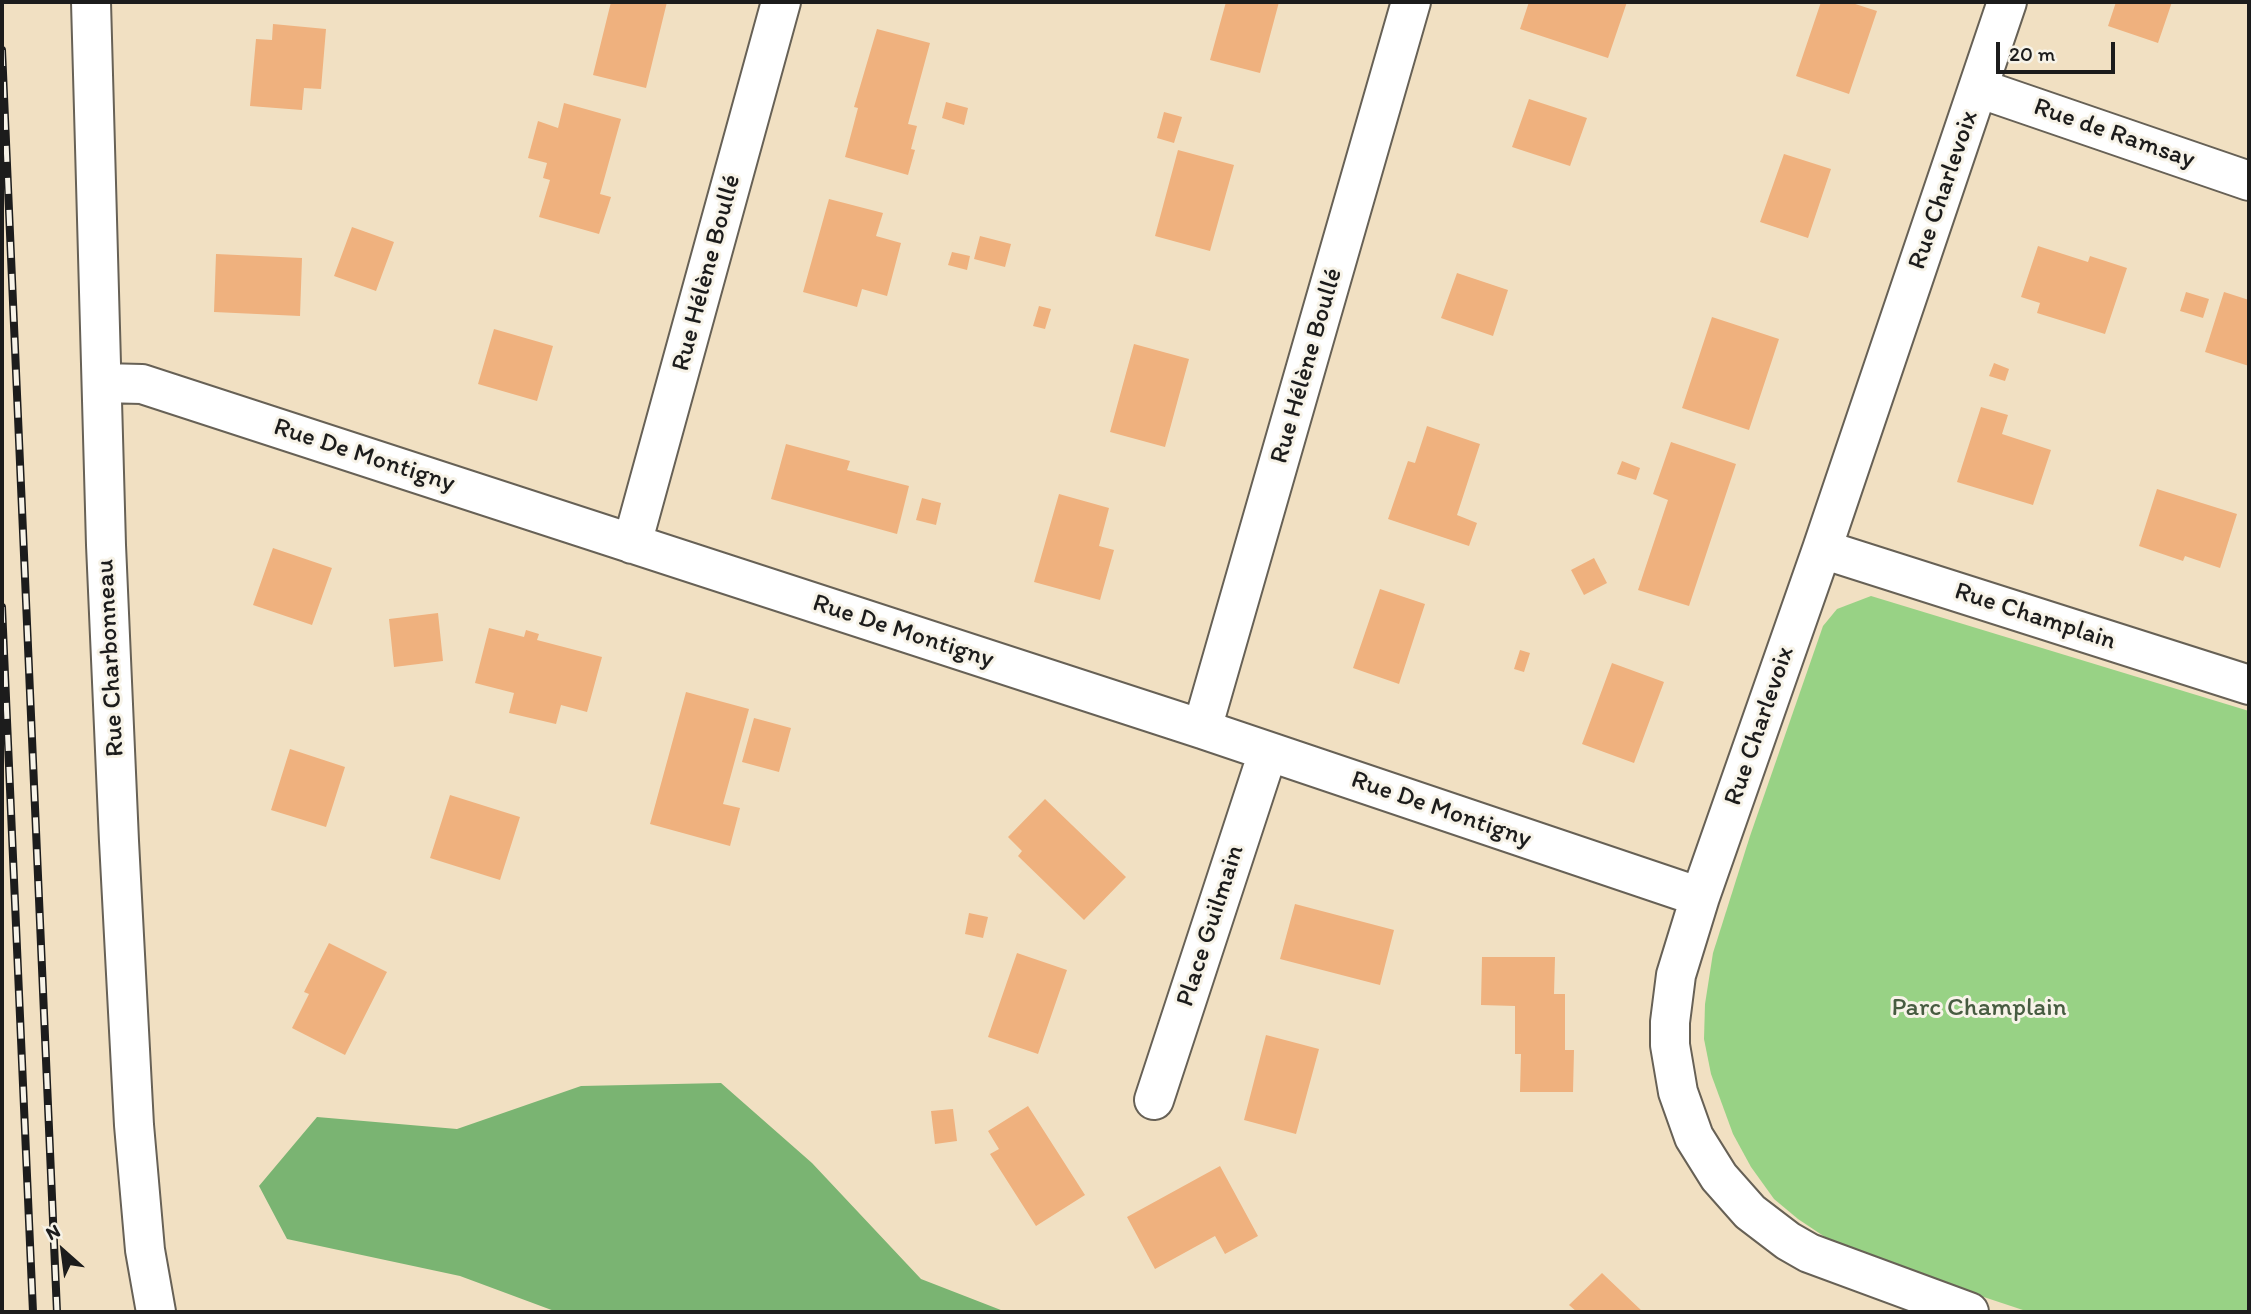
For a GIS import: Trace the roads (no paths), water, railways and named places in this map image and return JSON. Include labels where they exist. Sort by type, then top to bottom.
[{"type":"street","name":"Rue Charbonneau","points":[[91,2],[110,625],[134,1125],[145,1250],[156,1312]]},
{"type":"street","name":"Rue Hélène Boullé","points":[[632,544],[781,2]]},
{"type":"street","name":"Rue Hélène Boullé","points":[[1202,729],[1411,2]]},
{"type":"street","name":"Rue Charlevoix","points":[[1969,1312],[1830,1262],[1788,1241],[1750,1212],[1726,1186],[1694,1137],[1678,1092],[1670,1045],[1676,975],[1700,897],[1822,549],[2007,2]]},
{"type":"street","name":"Rue de Ramsay","points":[[1978,88],[2249,181]]},
{"type":"street","name":"Rue De Montigny","points":[[102,383],[142,384],[1202,729],[1700,897]]},
{"type":"street","name":"Rue Champlain","points":[[1822,549],[2249,685]]},
{"type":"street","name":"Place Guilmain","points":[[1154,1100],[1268,752]]},
{"type":"railway","points":[[2,50],[57,1312]]},
{"type":"railway","points":[[2,607],[33,1312]]},
{"type":"park label","name":"Parc Champlain","points":[[1979,1008]]}]
